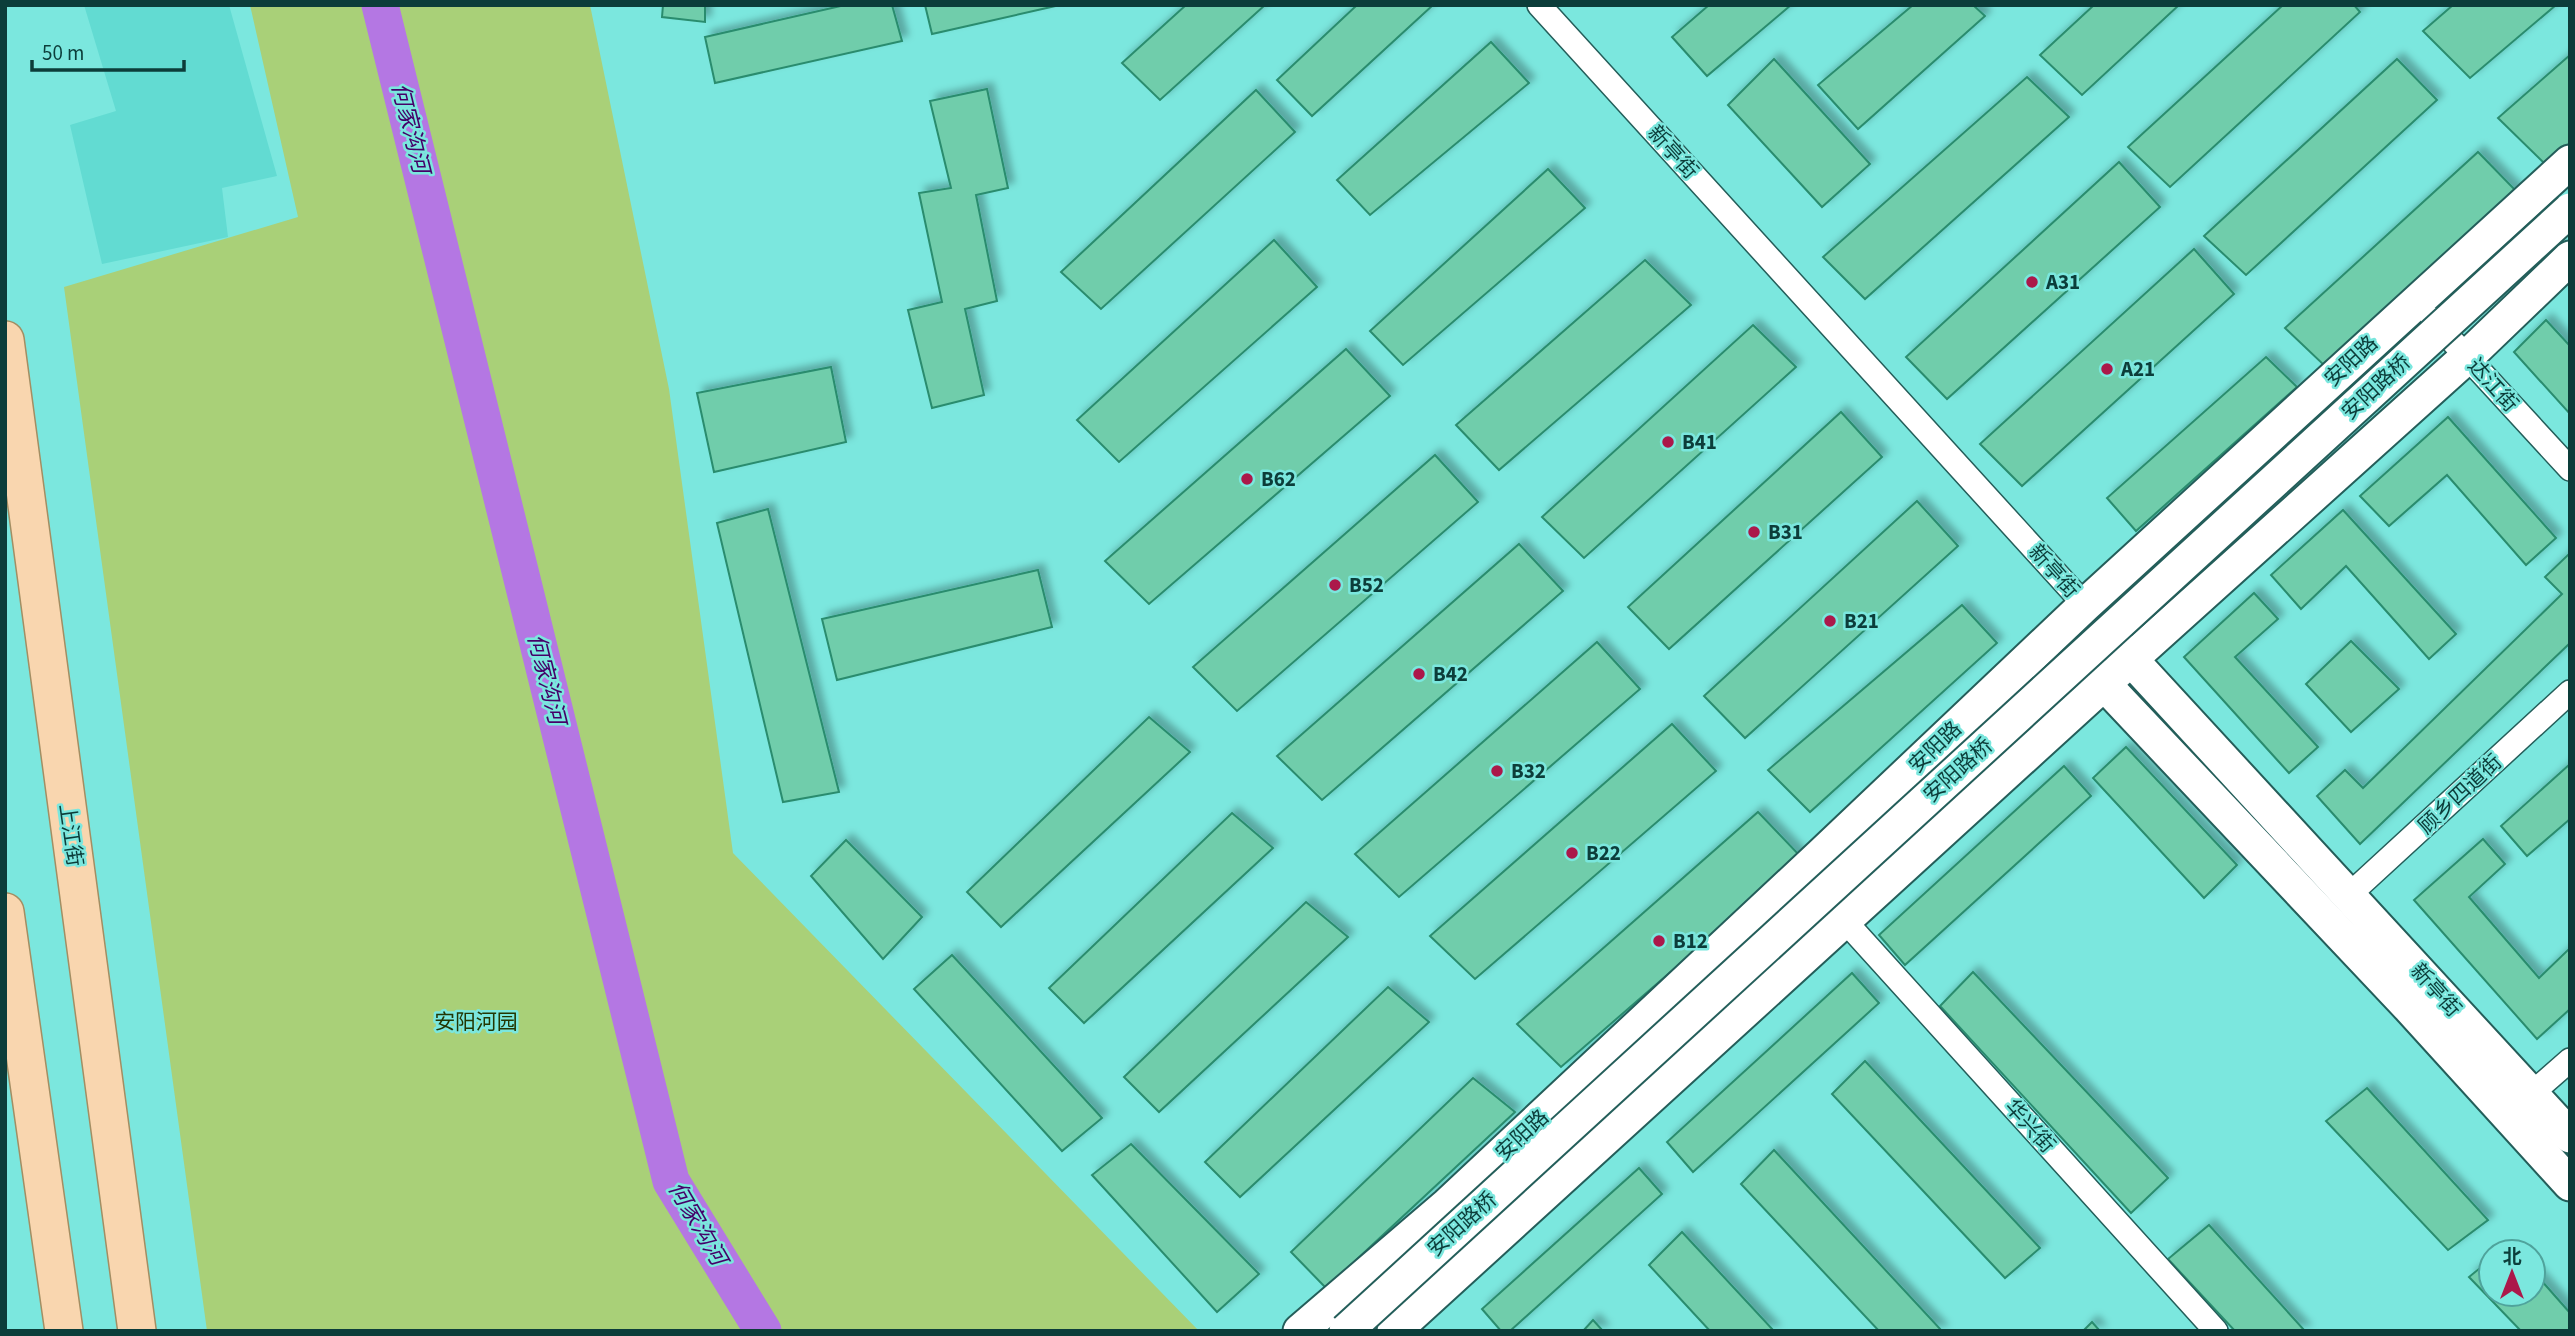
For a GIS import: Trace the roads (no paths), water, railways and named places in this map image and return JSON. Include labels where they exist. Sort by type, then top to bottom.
[{"type":"main road","name":"安阳路","points":[[1300,1331],[1447,1205],[2057,631],[2570,162]]},
{"type":"main road","name":"安阳路桥","points":[[1346,1331],[2570,209]]},
{"type":"main road","points":[[1394,1331],[2130,660],[2468,356],[2570,258]]},
{"type":"main road","name":"上江街","points":[[5,340],[137,1331]]},
{"type":"main road","name":"新亭街","points":[[2085,605],[2130,660],[2570,1136]]},
{"type":"main road","points":[[2057,631],[2103,685],[2409,1007],[2570,1184]]},
{"type":"main road","points":[[5,912],[64,1331]]},
{"type":"street","name":"新亭街","points":[[1539,5],[2085,605]]},
{"type":"street","name":"达江街","points":[[2415,301],[2570,469]]},
{"type":"street","name":"顾乡四道街","points":[[2349,895],[2570,692]]},
{"type":"street","name":"华兴街","points":[[1844,920],[2216,1331]]},
{"type":"street","points":[[2531,1094],[2570,1060]]},
{"type":"waterway","name":"何家沟河","points":[[380,5],[671,1181],[763,1331]]},
{"type":"place","name":"A31","points":[[2032,282]]},
{"type":"place","name":"A21","points":[[2107,369]]},
{"type":"place","name":"B41","points":[[1668,442]]},
{"type":"place","name":"B62","points":[[1247,479]]},
{"type":"place","name":"B31","points":[[1754,532]]},
{"type":"place","name":"B52","points":[[1335,585]]},
{"type":"place","name":"B21","points":[[1830,621]]},
{"type":"place","name":"B42","points":[[1419,674]]},
{"type":"place","name":"B32","points":[[1497,771]]},
{"type":"place","name":"B22","points":[[1572,853]]},
{"type":"place","name":"B12","points":[[1659,941]]},
{"type":"park label","name":"安阳河园","points":[[476,1022]]}]
